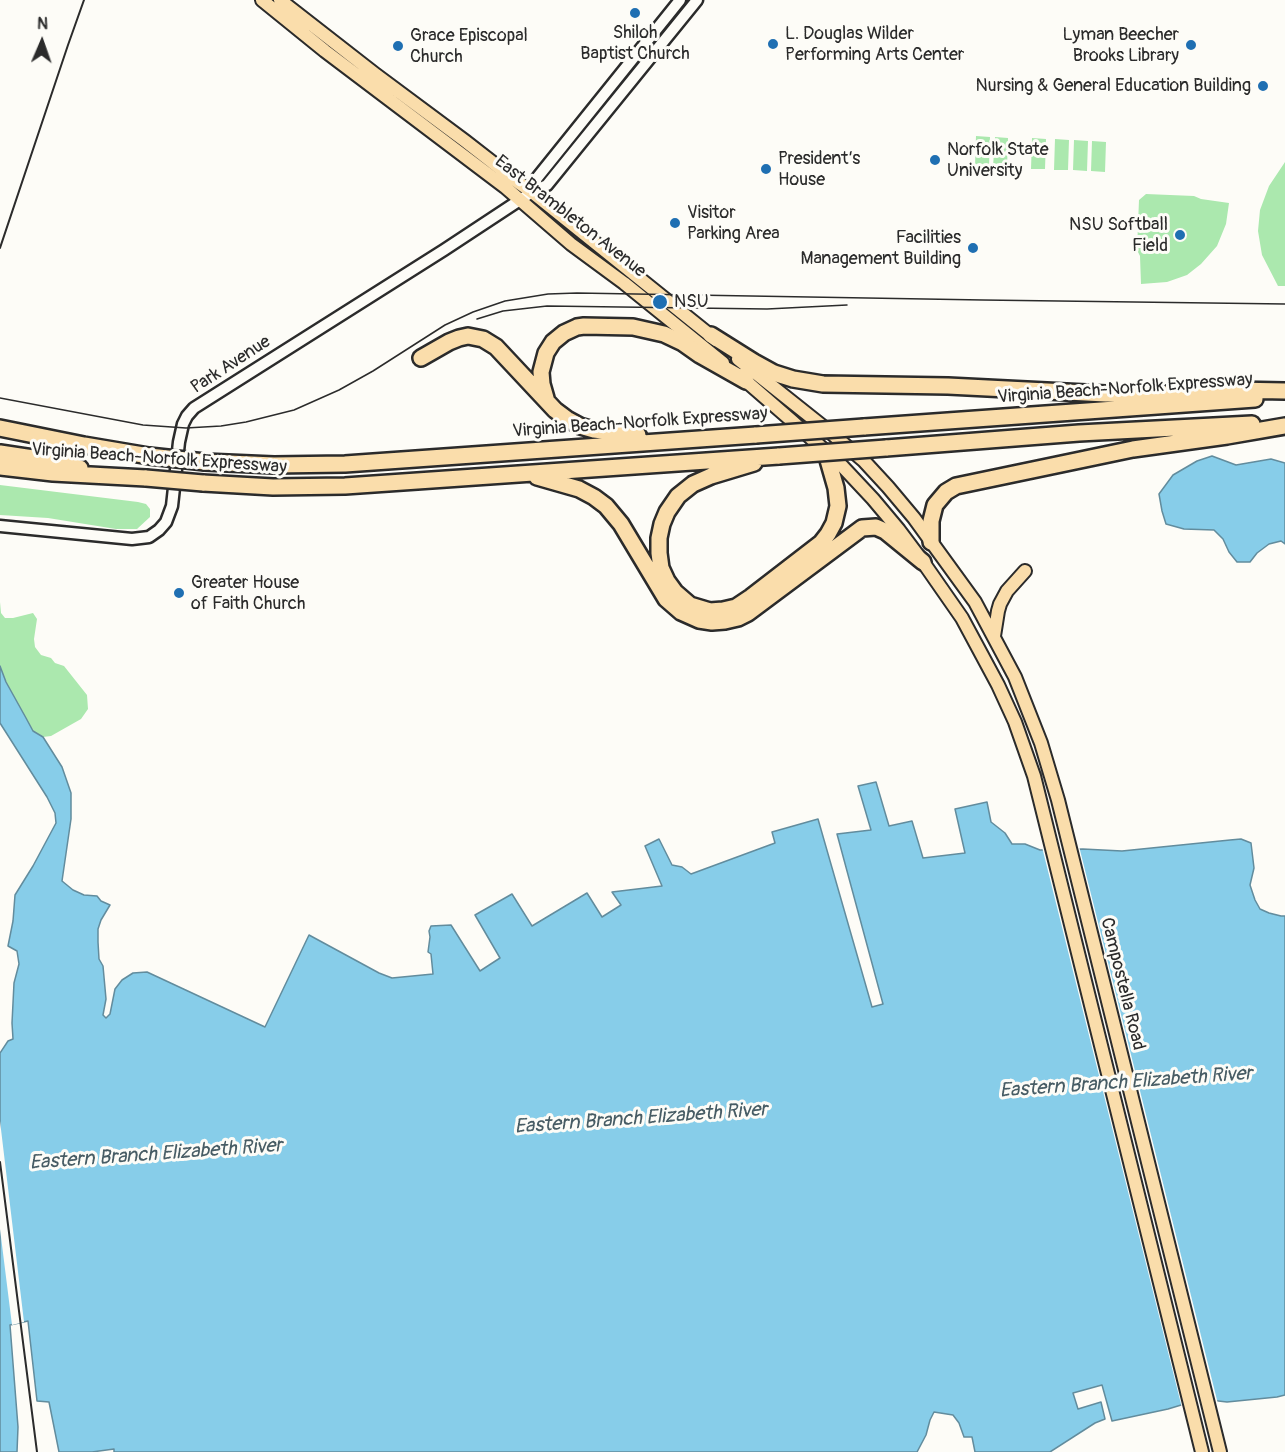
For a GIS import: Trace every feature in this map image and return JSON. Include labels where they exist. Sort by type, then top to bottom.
[{"type":"highway","points":[[547,401],[541,372],[546,353],[553,342],[564,333],[584,326],[623,326],[643,328],[664,334],[746,381]]},
{"type":"highway","points":[[711,335],[774,373],[823,384],[948,386],[1116,395],[1234,390],[1285,391]]},
{"type":"highway","points":[[421,358],[459,338],[468,336],[483,339],[496,347],[555,410],[580,426],[616,434],[693,439]]},
{"type":"highway","name":"Virginia Beach-Norfolk Expressway","points":[[0,428],[149,456],[206,462],[322,465],[1285,397]]},
{"type":"highway","points":[[931,542],[931,516],[935,505],[946,492],[956,486],[1133,449],[1227,436],[1285,424]]},
{"type":"highway","name":"Virginia Beach-Norfolk Expressway","points":[[0,467],[52,473],[249,486],[322,487],[1069,434],[1285,424]]},
{"type":"highway","points":[[0,453],[53,461],[115,476]]},
{"type":"highway","points":[[778,456],[699,481],[678,496],[667,512],[659,538],[661,568],[675,592],[690,604],[710,611],[736,607],[821,543],[834,524],[838,506],[836,488],[826,453]]},
{"type":"highway","points":[[526,473],[579,489],[601,502],[621,524],[666,599],[681,612],[699,620],[725,621],[748,613],[866,527],[876,527],[885,531],[923,562]]},
{"type":"main road","name":"East Brambleton Avenue","points":[[262,0],[325,51],[522,200],[571,244],[624,282],[784,414],[843,468],[899,530],[962,618],[977,645]]},
{"type":"main road","name":"East Brambleton Avenue","points":[[280,0],[375,75],[532,192],[814,418],[864,461],[888,487],[931,542],[975,602],[994,636]]},
{"type":"main road","name":"Park Avenue","points":[[532,192],[537,178],[680,0]]},
{"type":"main road","name":"Park Avenue","points":[[0,526],[132,539],[154,534],[166,522],[171,512],[180,436],[183,424],[194,408],[532,192],[548,185],[697,0]]},
{"type":"main road","points":[[994,636],[1000,604],[1007,591],[1025,570]]},
{"type":"main road","name":"Campostella Road","points":[[994,636],[1015,677],[1035,725],[1050,771],[1220,1452]]},
{"type":"main road","name":"Campostella Road","points":[[977,645],[1015,722],[1034,776],[1202,1452]]},
{"type":"green space","points":[[976,136],[990,137],[989,167],[975,166]]},
{"type":"green space","points":[[995,137],[1008,138],[1007,168],[993,167]]},
{"type":"green space","points":[[1032,138],[1046,139],[1045,169],[1031,169]]},
{"type":"green space","points":[[1055,139],[1069,140],[1068,170],[1054,170]]},
{"type":"green space","points":[[1074,140],[1088,141],[1087,171],[1073,170]]},
{"type":"green space","points":[[1092,141],[1106,142],[1105,172],[1091,171]]},
{"type":"green space","points":[[1285,162],[1285,286],[1278,286],[1262,255],[1258,231],[1260,210],[1269,186]]},
{"type":"green space","name":"NSU Softball Field","points":[[1146,194],[1194,196],[1229,203],[1226,224],[1217,246],[1201,264],[1187,275],[1167,282],[1141,284],[1140,256],[1137,250],[1139,200]]},
{"type":"green space","points":[[0,485],[138,502],[146,504],[150,509],[150,517],[137,529],[116,529],[48,518],[0,515]]},
{"type":"green space","points":[[0,602],[1,613],[5,618],[33,613],[37,619],[35,647],[41,655],[64,666],[87,695],[88,709],[81,719],[51,736],[43,737],[33,731],[6,682],[0,666]]},
{"type":"water","points":[[1212,456],[1236,465],[1271,459],[1285,463],[1285,544],[1281,541],[1269,544],[1250,562],[1237,562],[1223,539],[1214,530],[1184,529],[1166,524],[1159,494],[1173,475],[1197,461]]},
{"type":"water","name":"Eastern Branch Elizabeth River","points":[[0,666],[6,682],[33,731],[43,737],[62,767],[71,793],[71,819],[62,881],[73,890],[84,895],[97,896],[101,901],[110,905],[98,929],[99,959],[103,966],[106,999],[103,1015],[106,1018],[110,1014],[115,989],[122,980],[133,973],[147,972],[265,1027],[309,935],[392,978],[433,974],[431,954],[428,952],[429,931],[431,926],[451,925],[480,971],[500,958],[475,915],[512,894],[532,926],[587,893],[602,917],[621,905],[612,892],[662,886],[645,846],[659,839],[672,865],[682,867],[691,874],[775,843],[772,832],[818,819],[872,1007],[883,1004],[837,834],[871,830],[858,786],[876,782],[889,826],[912,821],[923,858],[965,853],[955,809],[987,802],[991,822],[1005,833],[1012,844],[1025,844],[1040,850],[1122,851],[1241,839],[1251,843],[1254,868],[1250,885],[1255,900],[1260,909],[1285,916],[1285,1395],[1227,1402],[1201,1399],[1112,1421],[1102,1385],[1073,1393],[1078,1409],[1101,1402],[1105,1419],[1050,1452],[975,1452],[972,1437],[964,1437],[953,1415],[934,1412],[917,1452],[114,1452],[114,1449],[59,1452],[49,1402],[37,1401],[28,1321],[10,1325],[18,1427],[17,1452],[0,1452],[0,1053],[8,1041],[13,1039],[14,983],[19,964],[17,951],[8,946],[15,895],[56,823],[55,813],[47,797],[0,723]]},
{"type":"pier","points":[[1079,846],[1218,1404],[1202,1402],[1182,1408],[1042,847]]},
{"type":"pier","points":[[0,1121],[24,1322],[12,1325],[0,1229]]},
{"type":"tram line","points":[[0,398],[143,425],[186,428],[246,422],[294,410],[339,390],[445,325],[473,312],[505,301],[548,294],[1285,304]]},
{"type":"tram line","points":[[477,319],[503,311],[547,306],[767,309],[847,305]]},
{"type":"railway","points":[[0,248],[84,0]]},
{"type":"railway","points":[[0,1162],[37,1452]]},
{"type":"place","name":"Shiloh Baptist Church","points":[[635,13]]},
{"type":"place","name":"L. Douglas Wilder Performing Arts Center","points":[[773,44]]},
{"type":"place","name":"Lyman Beecher Brooks Library","points":[[1191,45]]},
{"type":"place","name":"Grace Episcopal Church","points":[[398,46]]},
{"type":"place","name":"Nursing & General Education Building","points":[[1263,86]]},
{"type":"place","name":"Norfolk State University","points":[[935,160]]},
{"type":"place","name":"President’s House","points":[[766,169]]},
{"type":"place","name":"Visitor Parking Area","points":[[675,223]]},
{"type":"place","name":"NSU Softball Field","points":[[1180,235]]},
{"type":"place","name":"Facilities Management Building","points":[[973,248]]},
{"type":"place","name":"NSU","points":[[660,302]]},
{"type":"place","name":"Greater House of Faith Church","points":[[179,593]]}]
